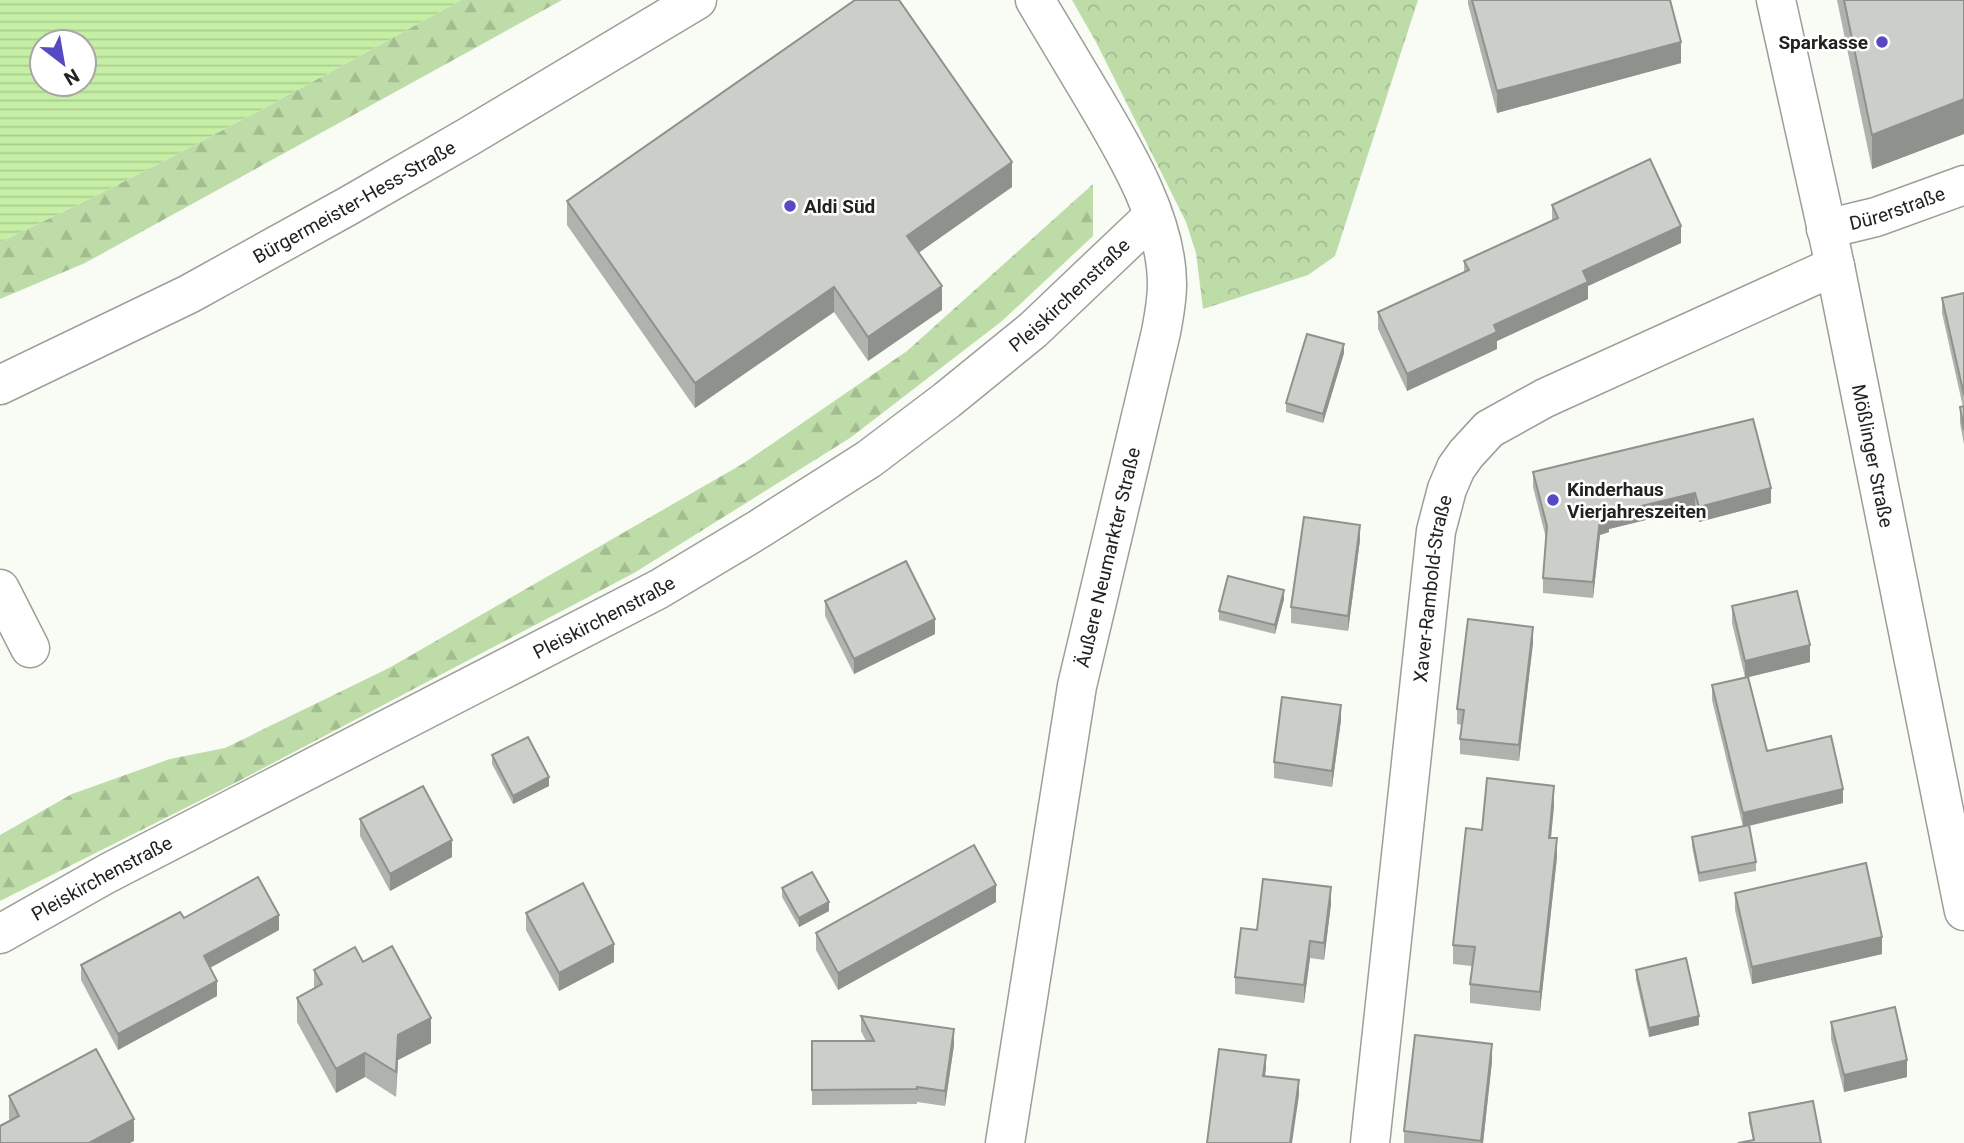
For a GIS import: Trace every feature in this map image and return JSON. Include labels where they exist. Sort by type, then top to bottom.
[{"type":"street","name":"Bürgermeister-Hess-Straße","points":[[0,385],[189,294],[480,131],[696,0]]},
{"type":"street","name":"Äußere Neumarkter Straße","points":[[1005,1143],[1077,686],[1165,309],[1167,283],[1153,216],[1122,146],[1035,0]]},
{"type":"street","name":"Mößlinger Straße","points":[[1776,0],[1835,266],[1964,911]]},
{"type":"street","name":"Dürerstraße","points":[[1826,229],[1876,217],[1964,185]]},
{"type":"street","name":"Pleiskirchenstraße","points":[[0,934],[120,867],[659,589],[759,528],[869,459],[947,400],[1033,330],[1153,216]]},
{"type":"street","name":"Xaver-Rambold-Straße","points":[[1370,1143],[1436,531],[1447,489],[1456,468],[1489,429],[1545,398],[1835,266]]},
{"type":"street","points":[[0,589],[30,648]]},
{"type":"green space","points":[[461,0],[562,0],[85,263],[0,299],[0,242],[175,155]]},
{"type":"green space","points":[[1072,0],[1418,0],[1335,256],[1308,275],[1203,309],[1196,253],[1186,222],[1096,42]]},
{"type":"green space","points":[[1093,184],[1093,236],[1002,321],[850,438],[634,573],[237,782],[0,901],[0,835],[72,794],[170,759],[225,748],[389,668],[744,463],[907,351]]},
{"type":"shaded area","points":[[0,0],[461,0],[290,94],[0,242]]},
{"type":"building","name":"Aldi Süd","points":[[855,0],[899,0],[1012,162],[907,236],[942,286],[868,337],[834,287],[695,383],[567,201]]},
{"type":"building","points":[[1472,0],[1670,0],[1681,42],[1497,91]]},
{"type":"building","points":[[1844,0],[1964,0],[1964,99],[1872,135]]},
{"type":"building","points":[[1650,159],[1681,226],[1583,271],[1588,282],[1494,325],[1497,332],[1407,374],[1378,312],[1469,270],[1464,261],[1558,218],[1552,205]]},
{"type":"building","points":[[1964,293],[1964,395],[1942,298]]},
{"type":"building","points":[[1307,334],[1344,344],[1323,414],[1286,403]]},
{"type":"building","points":[[1964,406],[1964,430],[1960,407]]},
{"type":"building","points":[[1753,419],[1771,488],[1699,507],[1695,493],[1609,514],[1609,517],[1600,519],[1593,582],[1543,578],[1547,526],[1533,472]]},
{"type":"building","points":[[1304,517],[1360,525],[1348,616],[1291,607]]},
{"type":"building","points":[[906,561],[935,619],[854,659],[825,601]]},
{"type":"building","points":[[1228,576],[1284,590],[1275,625],[1219,611]]},
{"type":"building","points":[[1797,591],[1810,645],[1745,661],[1732,606]]},
{"type":"building","points":[[1468,619],[1533,627],[1519,745],[1460,739],[1464,710],[1457,709]]},
{"type":"building","points":[[1748,677],[1767,751],[1831,736],[1843,789],[1743,813],[1712,685]]},
{"type":"building","points":[[1282,697],[1341,705],[1332,771],[1274,762]]},
{"type":"building","points":[[528,737],[549,777],[513,796],[492,755]]},
{"type":"building","points":[[1487,778],[1554,786],[1549,838],[1557,838],[1540,992],[1470,984],[1475,947],[1453,945],[1466,828],[1482,830]]},
{"type":"building","points":[[423,786],[452,840],[390,874],[360,819]]},
{"type":"building","points":[[1749,825],[1756,862],[1699,873],[1692,837]]},
{"type":"building","points":[[974,845],[996,885],[838,973],[816,933]]},
{"type":"building","points":[[1866,863],[1882,937],[1752,967],[1735,893]]},
{"type":"building","points":[[812,872],[829,902],[799,918],[782,888]]},
{"type":"building","points":[[258,877],[279,915],[204,956],[217,981],[118,1034],[81,965],[180,912],[184,918]]},
{"type":"building","points":[[1263,879],[1331,887],[1324,943],[1310,941],[1304,985],[1235,977],[1241,928],[1257,930]]},
{"type":"building","points":[[583,883],[614,944],[559,973],[526,913]]},
{"type":"building","points":[[392,946],[431,1018],[398,1035],[396,1072],[365,1053],[336,1069],[297,998],[322,984],[314,970],[355,947],[363,962]]},
{"type":"building","points":[[1686,958],[1699,1016],[1649,1028],[1636,970]]},
{"type":"building","points":[[1895,1007],[1907,1060],[1844,1075],[1831,1022]]},
{"type":"building","points":[[861,1016],[954,1029],[945,1091],[917,1087],[812,1090],[812,1041],[874,1041]]},
{"type":"building","points":[[1415,1035],[1492,1044],[1481,1141],[1404,1131]]},
{"type":"building","points":[[96,1049],[134,1119],[89,1143],[0,1143],[0,1126],[19,1116],[9,1096]]},
{"type":"building","points":[[1219,1049],[1266,1055],[1263,1076],[1299,1080],[1290,1143],[1207,1143]]},
{"type":"building","points":[[1813,1101],[1821,1143],[1738,1143],[1754,1140],[1749,1113]]},
{"type":"place","name":"Sparkasse","points":[[1882,42]]},
{"type":"place","name":"Aldi Süd","points":[[790,206]]},
{"type":"place","name":"Kinderhaus Vierjahreszeiten","points":[[1553,500]]}]
